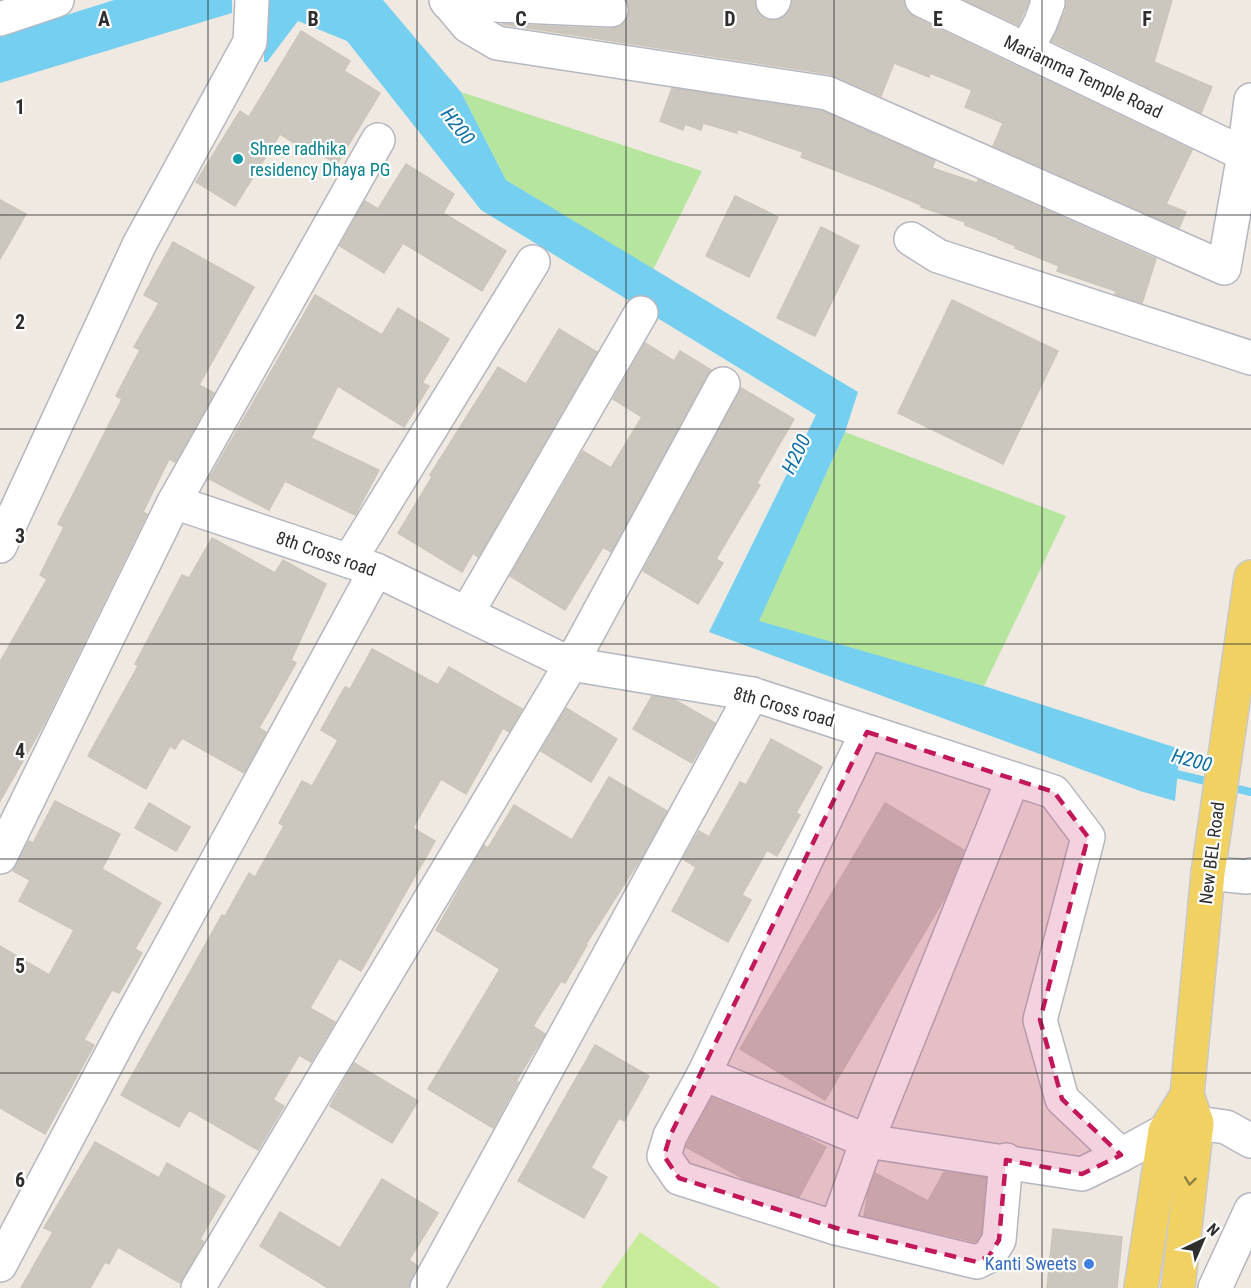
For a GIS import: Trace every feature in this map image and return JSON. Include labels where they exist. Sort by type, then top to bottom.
[{"type":"main road","name":"New BEL Road","points":[[1178,1288],[1208,873],[1225,759],[1245,670],[1251,577]]},
{"type":"main road","name":"New BEL Road","points":[[1141,1288],[1165,1131],[1192,1109]]},
{"type":"street","points":[[0,19],[57,0]]},
{"type":"street","points":[[0,546],[139,244],[250,42],[252,0]]},
{"type":"street","name":"Mariamma Temple Road","points":[[922,0],[1244,154]]},
{"type":"street","points":[[1026,50],[1040,24],[1047,0]]},
{"type":"street","points":[[447,1],[611,10]]},
{"type":"street","points":[[447,1],[468,26],[497,43],[827,93],[1224,268],[1251,100]]},
{"type":"street","points":[[0,857],[174,502],[378,140]]},
{"type":"street","points":[[1244,154],[1251,187]]},
{"type":"street","points":[[911,239],[938,256],[1251,358]]},
{"type":"street","points":[[0,1265],[126,1027],[363,566],[533,262]]},
{"type":"street","points":[[467,613],[641,313]]},
{"type":"street","points":[[198,1288],[571,664],[723,384]]},
{"type":"street","name":"8th Cross road","points":[[174,502],[363,566],[467,613],[571,664],[752,694],[1054,792],[1088,837],[1040,1020],[1062,1099],[1121,1155]]},
{"type":"street","points":[[427,1288],[752,694]]},
{"type":"street","points":[[867,732],[704,1074],[670,1136],[664,1156],[679,1178],[836,1228],[977,1262],[989,1256],[999,1240],[1006,1161]]},
{"type":"street","points":[[836,1228],[867,1141],[1013,779]]},
{"type":"street","points":[[1208,873],[1247,878],[1251,875]]},
{"type":"street","points":[[704,1074],[867,1141],[1082,1174],[1165,1131]]},
{"type":"street","points":[[1192,1109],[1251,1141]]},
{"type":"street","points":[[1221,1286],[1251,1210]]},
{"type":"highlighted area","points":[[867,732],[1054,792],[1088,837],[1040,1020],[1062,1099],[1121,1155],[1082,1174],[1006,1160],[999,1240],[989,1256],[977,1262],[836,1228],[679,1178],[664,1156],[670,1136]]},
{"type":"green space","points":[[461,92],[702,171],[653,270],[506,180]]},
{"type":"green space","points":[[845,432],[1066,516],[984,686],[758,621]]},
{"type":"green space","points":[[640,1232],[720,1288],[601,1288]]},
{"type":"water","points":[[114,0],[232,0],[232,13],[0,83],[0,36]]},
{"type":"water","points":[[264,0],[383,0],[461,92],[506,180],[858,392],[845,432],[759,621],[984,686],[1180,749],[1175,801],[1140,791],[709,632],[816,415],[481,210],[347,41],[298,21],[267,62],[264,62]]},
{"type":"building","points":[[627,0],[755,0],[758,13],[765,19],[774,21],[784,17],[790,10],[793,0],[903,0],[906,10],[914,17],[1192,150],[1166,204],[1186,212],[1179,228],[993,146],[1003,123],[965,107],[972,90],[930,73],[929,77],[894,63],[881,96],[830,74],[502,24],[611,29],[627,20],[630,10]]},
{"type":"building","points":[[965,0],[1029,0],[1029,1],[1018,25]]},
{"type":"building","points":[[1066,0],[1172,0],[1154,62],[1212,87],[1201,113],[1052,41],[1066,10]]},
{"type":"building","points":[[301,31],[350,61],[344,71],[380,93],[337,164],[301,142],[299,146],[280,134],[235,206],[196,182],[240,111],[249,117]]},
{"type":"building","points":[[672,88],[822,111],[935,161],[932,168],[977,183],[978,180],[1156,259],[1142,303],[1115,294],[1116,291],[1057,271],[1059,266],[965,225],[965,222],[921,207],[921,205],[876,186],[801,157],[803,152],[737,129],[737,133],[703,123],[701,130],[685,124],[683,130],[660,121]]},
{"type":"building","points":[[406,164],[454,194],[443,213],[506,251],[482,291],[403,243],[384,273],[340,246],[365,201],[378,209]]},
{"type":"building","points":[[735,196],[778,217],[749,277],[706,256]]},
{"type":"building","points":[[0,200],[26,214],[0,259]]},
{"type":"building","points":[[821,227],[859,246],[815,336],[777,318]]},
{"type":"building","points":[[173,242],[254,287],[199,385],[214,393],[175,462],[169,459],[143,512],[147,514],[44,724],[0,801],[0,662],[47,579],[40,575],[64,527],[58,524],[122,399],[116,396],[140,350],[134,347],[159,303],[144,295]]},
{"type":"building","points":[[315,295],[382,335],[398,308],[449,339],[422,383],[429,386],[404,427],[338,386],[311,438],[379,470],[355,515],[285,481],[269,510],[209,479]]},
{"type":"building","points":[[952,300],[1058,351],[1003,464],[898,413]]},
{"type":"building","points":[[559,329],[597,352],[478,557],[473,553],[462,572],[398,533],[432,477],[430,475],[498,367],[526,384]]},
{"type":"building","points":[[645,343],[674,361],[680,351],[711,370],[611,552],[603,547],[565,610],[510,576],[583,451],[611,468],[642,417],[613,399]]},
{"type":"building","points":[[741,388],[794,419],[757,483],[760,485],[716,559],[723,563],[698,604],[643,571]]},
{"type":"building","points":[[212,538],[275,573],[283,560],[326,584],[291,660],[296,663],[259,728],[266,732],[244,773],[182,738],[175,749],[170,746],[146,789],[88,756],[138,666],[135,664],[182,575],[189,578]]},
{"type":"building","points":[[372,649],[438,685],[449,667],[522,709],[509,732],[503,728],[466,794],[441,779],[413,828],[435,841],[361,971],[339,958],[310,1008],[335,1022],[311,1062],[299,1055],[273,1100],[284,1106],[258,1150],[189,1110],[179,1127],[121,1095],[222,915],[225,916],[249,873],[255,877],[284,826],[279,823],[302,781],[312,786],[338,740],[321,730],[345,687],[350,689]]},
{"type":"building","points":[[652,696],[675,700],[715,723],[692,763],[633,729]]},
{"type":"building","points":[[566,708],[617,739],[591,782],[541,751]]},
{"type":"building","points":[[771,739],[822,767],[796,813],[800,815],[777,856],[767,850],[742,895],[751,900],[728,942],[672,911],[696,867],[683,859],[699,831],[709,837],[740,782],[746,785]]},
{"type":"building","points":[[609,777],[667,811],[643,855],[586,944],[565,983],[561,981],[533,1026],[545,1034],[516,1081],[518,1082],[493,1128],[428,1089],[500,969],[436,930],[484,845],[488,848],[514,805],[572,840]]},
{"type":"building","points":[[55,801],[120,834],[102,869],[161,903],[135,949],[142,953],[119,993],[112,990],[84,1040],[94,1045],[45,1134],[0,1108],[0,946],[49,975],[74,930],[19,901],[30,880],[13,871],[29,841],[33,843]]},
{"type":"building","points":[[149,803],[190,827],[176,851],[135,828]]},
{"type":"building","points":[[885,803],[964,850],[946,896],[825,1100],[740,1049]]},
{"type":"building","points":[[595,1045],[649,1076],[624,1121],[619,1118],[591,1168],[607,1177],[584,1218],[518,1181]]},
{"type":"building","points":[[354,1063],[418,1101],[392,1143],[330,1106]]},
{"type":"building","points":[[712,1098],[826,1147],[799,1197],[746,1180],[686,1147]]},
{"type":"building","points":[[95,1142],[159,1178],[167,1163],[225,1196],[200,1239],[204,1242],[180,1283],[118,1247],[109,1264],[105,1262],[90,1288],[21,1288],[53,1232],[44,1228]]},
{"type":"building","points":[[944,1172],[986,1178],[981,1234],[976,1242],[864,1216],[868,1193],[875,1173],[928,1201]]},
{"type":"building","points":[[382,1179],[438,1213],[409,1260],[418,1266],[408,1288],[328,1288],[260,1246],[280,1212],[340,1248]]},
{"type":"building","points":[[1053,1229],[1122,1237],[1117,1288],[1047,1288]]},
{"type":"waterway","name":"H200","points":[[1168,772],[1214,783]]},
{"type":"waterway","name":"H200","points":[[1226,786],[1251,792]]},
{"type":"place","name":"Shree radhika residency Dhaya PG","points":[[238,159]]},
{"type":"place","name":"Kanti Sweets","points":[[1089,1264]]}]
